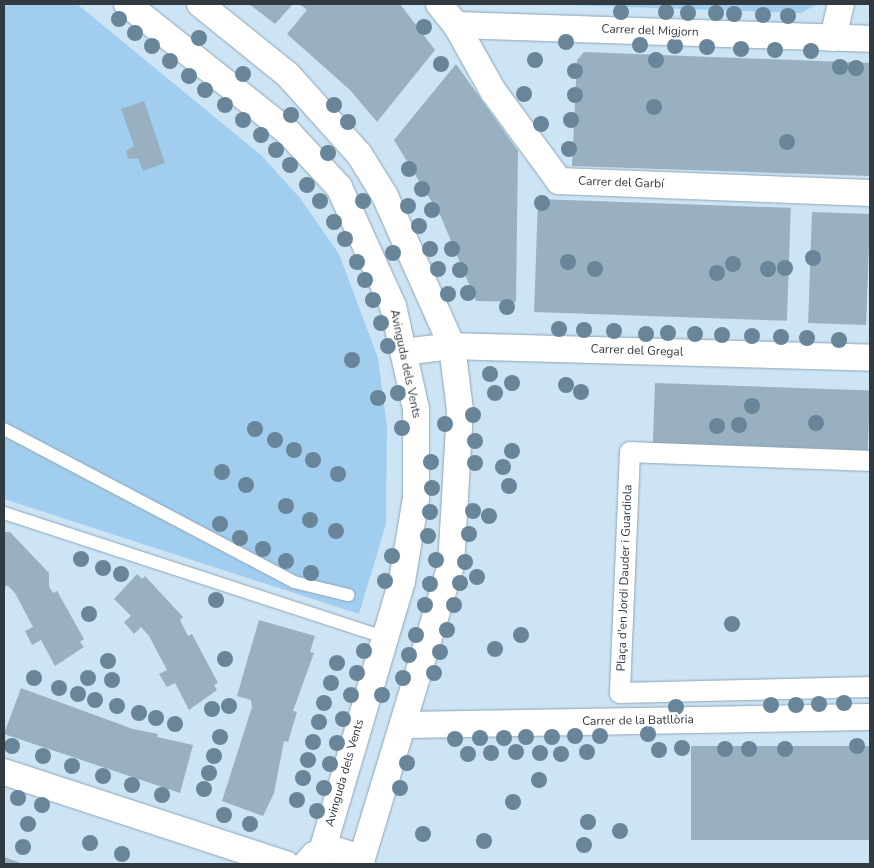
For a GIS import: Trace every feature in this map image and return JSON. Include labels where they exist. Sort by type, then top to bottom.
[{"type":"street","name":"Avinguda dels Vents","points":[[127,4],[289,133],[339,187],[372,253],[393,306],[404,352],[416,409],[416,498],[402,581],[314,858]]},
{"type":"street","points":[[200,4],[288,75],[359,154],[385,196],[452,346],[460,410],[451,565],[406,725],[362,863],[343,850],[314,858]]},
{"type":"street","points":[[439,4],[456,25]]},
{"type":"street","points":[[833,38],[841,4]]},
{"type":"street","name":"Carrer del Migjorn","points":[[456,25],[870,39]]},
{"type":"street","name":"Carrer del Garbí","points":[[456,25],[493,91],[559,181],[870,193]]},
{"type":"street","name":"Carrer del Gregal","points":[[404,352],[452,346],[870,358]]},
{"type":"street","name":"Plaça d'en Jordi Dauder i Guardiola","points":[[870,462],[630,452],[620,693],[870,687]]},
{"type":"street","name":"Carrer de la Batllòria","points":[[406,725],[870,717]]},
{"type":"street","points":[[4,772],[286,864]]},
{"type":"lane","points":[[4,429],[294,582],[348,595]]},
{"type":"lane","points":[[4,513],[384,637]]},
{"type":"shaded area","points":[[4,4],[77,4],[261,155],[300,198],[339,254],[378,358],[387,427],[386,524],[359,614],[4,499]]},
{"type":"shaded area","points":[[539,4],[818,4],[801,13]]},
{"type":"building","points":[[249,4],[293,4],[275,24]]},
{"type":"building","points":[[299,4],[400,4],[435,50],[377,122],[350,90],[287,34],[307,10]]},
{"type":"building","points":[[584,52],[870,63],[870,176],[572,166],[577,60]]},
{"type":"building","points":[[456,64],[518,151],[516,302],[476,301],[441,217],[394,140]]},
{"type":"building","points":[[144,101],[165,163],[143,171],[138,158],[128,159],[126,151],[134,146],[121,109]]},
{"type":"building","points":[[538,199],[791,208],[787,321],[534,312]]},
{"type":"building","points":[[812,212],[870,214],[866,325],[808,323]]},
{"type":"building","points":[[655,383],[870,391],[867,459],[653,452]]},
{"type":"building","points":[[4,532],[10,532],[49,573],[49,586],[53,593],[57,591],[84,639],[80,642],[84,647],[55,666],[41,640],[32,645],[25,631],[33,627],[15,593],[7,585],[4,588]]},
{"type":"building","points":[[137,574],[142,579],[145,576],[183,617],[180,620],[188,636],[192,634],[218,683],[214,685],[217,690],[189,710],[175,683],[167,687],[159,674],[167,670],[149,636],[141,627],[134,634],[124,622],[131,616],[114,599]]},
{"type":"building","points":[[259,620],[315,636],[310,652],[314,653],[293,711],[297,712],[288,742],[284,741],[274,793],[263,816],[222,801],[252,707],[251,700],[237,696]]},
{"type":"building","points":[[21,688],[133,729],[158,734],[157,737],[193,745],[180,793],[4,734]]},
{"type":"building","points":[[691,746],[870,746],[870,840],[691,840]]},
{"type":"building","points":[[4,857],[24,864],[4,864]]}]
